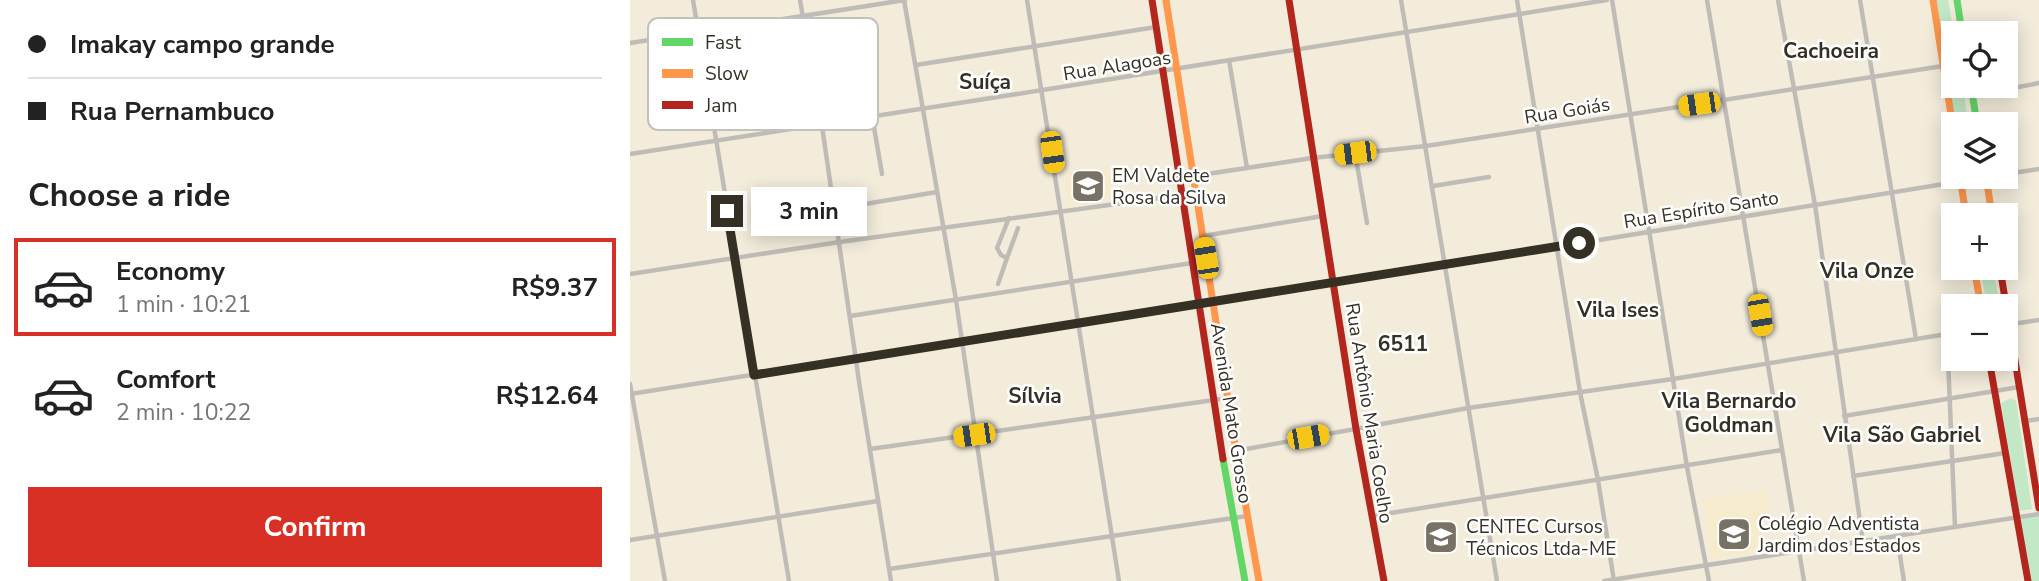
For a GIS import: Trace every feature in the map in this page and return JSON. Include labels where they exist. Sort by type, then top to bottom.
[{"type":"main road","name":"Avenida Mato Grosso","points":[[1152,0],[1245,581]]},
{"type":"main road","name":"Avenida Mato Grosso","points":[[1166,0],[1259,581]]},
{"type":"main road","name":"Rua Antônio Maria Coelho","points":[[1289,0],[1356,429],[1384,581]]},
{"type":"main road","points":[[1933,0],[1941,48]]},
{"type":"main road","points":[[1957,0],[1960,21]]},
{"type":"main road","points":[[1156,27],[1169,21]]},
{"type":"main road","points":[[1179,171],[1194,180],[1182,192]]},
{"type":"main road","points":[[1991,371],[2028,581]]},
{"type":"main road","points":[[2017,371],[2039,508]]},
{"type":"street","points":[[692,0],[695,18]]},
{"type":"street","points":[[800,0],[803,16]]},
{"type":"street","points":[[791,18],[904,0],[956,300],[960,342],[998,581]]},
{"type":"street","points":[[1027,0],[1119,581]]},
{"type":"street","points":[[1401,0],[1497,581]]},
{"type":"street","points":[[1517,0],[1580,392],[1614,580]]},
{"type":"street","points":[[1609,0],[1650,232],[1687,467],[1709,581]]},
{"type":"street","name":"Rua Alagoas","points":[[878,116],[1165,73],[1296,49],[1609,0]]},
{"type":"street","points":[[1706,0],[1804,581]]},
{"type":"street","points":[[1778,0],[1815,205],[1863,542]]},
{"type":"street","points":[[1860,0],[1916,339]]},
{"type":"street","points":[[915,65],[1156,27]]},
{"type":"street","points":[[630,43],[648,41]]},
{"type":"street","points":[[1229,61],[1247,168]]},
{"type":"street","name":"Rua Goiás","points":[[1194,180],[1312,158],[1426,146],[1941,67]]},
{"type":"street","points":[[2018,87],[2039,83]]},
{"type":"street","points":[[714,130],[789,581]]},
{"type":"street","name":"Rua Alagoas","points":[[630,154],[794,130]]},
{"type":"street","points":[[823,130],[891,581]]},
{"type":"street","points":[[874,130],[882,174]]},
{"type":"street","points":[[1355,153],[1367,223]]},
{"type":"street","points":[[2018,172],[2039,169]]},
{"type":"street","points":[[1433,186],[1489,177]]},
{"type":"street","name":"Rua Espírito Santo","points":[[631,394],[1213,303],[1333,281],[1743,217],[1941,183]]},
{"type":"street","points":[[853,206],[937,192]]},
{"type":"street","points":[[630,274],[1182,192]]},
{"type":"street","points":[[1203,236],[1323,216]]},
{"type":"street","points":[[1007,258],[999,253],[997,248],[1009,218]]},
{"type":"street","points":[[998,284],[1018,228]]},
{"type":"street","points":[[850,316],[1192,263]]},
{"type":"street","points":[[2018,323],[2039,320]]},
{"type":"street","points":[[1236,450],[1468,408],[1673,379],[1941,335]]},
{"type":"street","points":[[1950,371],[1955,527]]},
{"type":"street","points":[[630,384],[666,581]]},
{"type":"street","points":[[1844,416],[2020,387]]},
{"type":"street","points":[[870,449],[1228,398]]},
{"type":"street","points":[[2025,421],[2039,419]]},
{"type":"street","points":[[1371,516],[1782,450]]},
{"type":"street","points":[[1853,476],[2006,453]]},
{"type":"street","points":[[630,540],[878,501]]},
{"type":"street","points":[[1604,581],[2039,514]]},
{"type":"street","points":[[889,569],[1247,516]]},
{"type":"street","points":[[1897,537],[1904,581]]},
{"type":"shaded area","name":"EM Valdete Rosa da Silva","points":[[1108,167],[1113,197],[1068,204],[1064,174]]},
{"type":"shaded area","name":"Colégio Adventista Jardim dos Estados","points":[[1766,490],[1770,516],[1758,519],[1763,550],[1711,559],[1702,500]]},
{"type":"green space","points":[[1934,0],[1948,0],[1952,21],[1941,21],[1941,43]]},
{"type":"green space","points":[[1950,98],[1965,98],[1966,112],[1952,112]]},
{"type":"green space","points":[[1982,280],[1995,280],[1998,294],[1985,294]]},
{"type":"green space","points":[[2011,398],[2016,401],[2032,509],[2019,511],[2001,403]]},
{"type":"green space","points":[[2039,514],[2039,581],[2028,581],[2018,517]]},
{"type":"traffic: fast","points":[[1957,0],[1960,21]]},
{"type":"traffic: fast","points":[[1973,98],[1975,112]]},
{"type":"traffic: fast","points":[[1223,459],[1245,581]]},
{"type":"traffic: slow","points":[[1166,0],[1236,451],[1259,581]]},
{"type":"traffic: slow","points":[[1933,0],[1950,112]]},
{"type":"traffic: slow","points":[[1962,189],[1964,203]]},
{"type":"traffic: slow","points":[[1988,189],[1990,203]]},
{"type":"traffic: slow","points":[[1976,280],[1979,294]]},
{"type":"traffic: jam","points":[[1152,0],[1223,459]]},
{"type":"traffic: jam","points":[[1289,0],[1356,429],[1384,581]]},
{"type":"traffic: jam","points":[[2002,280],[2039,508]]},
{"type":"traffic: jam","points":[[1991,371],[2028,581]]},
{"type":"place","name":"EM Valdete Rosa da Silva","points":[[1088,186]]},
{"type":"place","name":"Colégio Adventista Jardim dos Estados","points":[[1734,534]]},
{"type":"place","name":"CENTEC Cursos Técnicos Ltda-ME","points":[[1441,537]]},
{"type":"district","name":"Cachoeira","points":[[1831,51]]},
{"type":"district","name":"Suíça","points":[[985,82]]},
{"type":"district","name":"Vila Onze","points":[[1867,271]]},
{"type":"district","name":"Vila Ises","points":[[1618,310]]},
{"type":"district","name":"6511","points":[[1403,344]]},
{"type":"district","name":"Sílvia","points":[[1035,396]]},
{"type":"district","name":"Vila Bernardo Goldman","points":[[1729,413]]},
{"type":"district","name":"Vila São Gabriel","points":[[1902,435]]},
{"type":"route","points":[[727,211],[754,375],[1579,243]]}]
